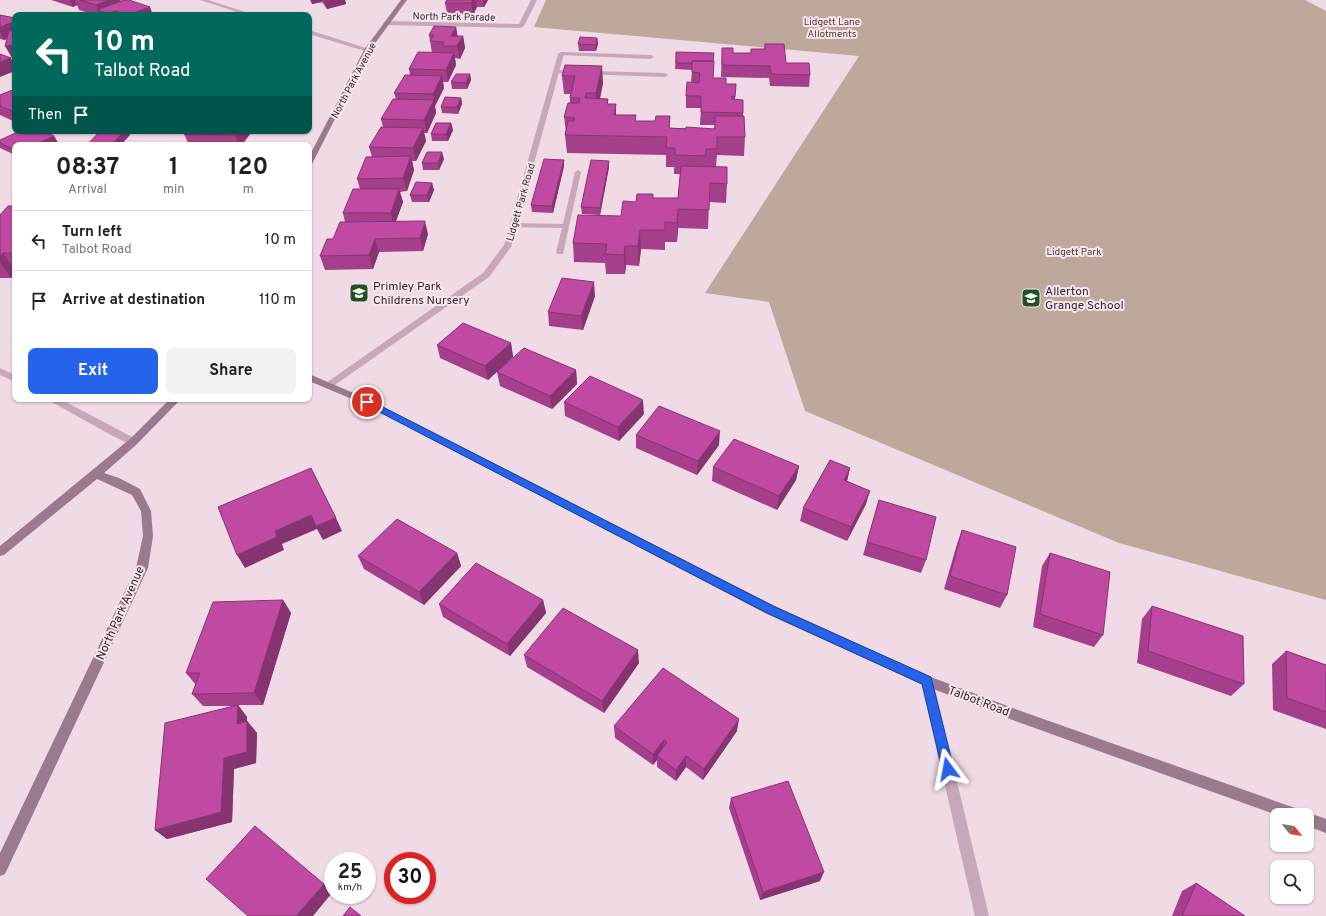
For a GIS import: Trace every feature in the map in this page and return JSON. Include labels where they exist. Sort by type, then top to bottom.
[{"type":"street","points":[[203,0],[242,12]]},
{"type":"street","name":"North Park Avenue","points":[[312,154],[367,50],[404,0]]},
{"type":"street","name":"North Park Parade","points":[[386,23],[521,26],[534,0]]},
{"type":"street","points":[[312,33],[367,50]]},
{"type":"street","name":"Lidgett Park Road","points":[[329,385],[486,275],[508,245],[561,54],[651,57]]},
{"type":"street","points":[[556,72],[665,75]]},
{"type":"street","points":[[560,252],[578,172]]},
{"type":"street","points":[[513,225],[565,226]]},
{"type":"street","points":[[0,370],[12,377]]},
{"type":"street","name":"Talbot Road","points":[[312,378],[367,402],[771,610],[927,681],[1018,716],[1275,808]]},
{"type":"street","points":[[58,402],[133,442]]},
{"type":"street","points":[[0,552],[133,442],[173,402]]},
{"type":"street","name":"North Park Avenue","points":[[0,869],[142,568],[148,536],[146,511],[136,492],[115,481],[96,474]]},
{"type":"street","points":[[927,681],[982,916]]},
{"type":"street","points":[[1314,822],[1326,826]]},
{"type":"green space","name":"Lidgett Park","points":[[546,0],[1305,0],[1326,11],[1326,600],[1119,543],[805,411],[769,302],[705,293],[859,56],[534,27]]},
{"type":"building","points":[[80,0],[110,0],[96,5]]},
{"type":"building","points":[[124,0],[129,0],[150,7],[136,12],[102,12],[97,10]]},
{"type":"building","points":[[447,0],[473,0],[471,3],[445,3]]},
{"type":"building","points":[[0,15],[12,17],[12,22],[0,27]]},
{"type":"building","points":[[434,26],[456,27],[451,36],[463,36],[457,46],[442,46],[444,42],[430,41],[434,35],[429,35]]},
{"type":"building","points":[[12,30],[12,45],[5,46],[9,31]]},
{"type":"building","points":[[580,37],[597,38],[596,45],[578,44]]},
{"type":"building","points":[[765,44],[784,44],[786,63],[809,63],[810,75],[771,74],[770,66],[722,65],[722,48],[733,48],[733,53],[751,53],[751,49],[765,49]]},
{"type":"building","points":[[418,52],[454,53],[446,70],[409,69]]},
{"type":"building","points":[[676,52],[714,53],[713,61],[676,63]]},
{"type":"building","points":[[0,54],[11,58],[0,62]]},
{"type":"building","points":[[692,61],[714,61],[713,78],[726,78],[726,84],[736,84],[735,97],[732,96],[732,99],[743,100],[743,113],[701,112],[701,96],[686,96],[687,82],[699,83],[700,73],[692,72]]},
{"type":"building","points":[[565,65],[602,66],[596,93],[586,93],[585,98],[608,99],[607,104],[616,104],[614,115],[636,115],[635,121],[655,121],[656,116],[670,116],[669,128],[686,129],[686,127],[715,129],[715,116],[744,116],[745,137],[717,137],[717,149],[706,149],[705,156],[675,155],[675,148],[666,148],[667,137],[565,135],[568,121],[574,121],[575,118],[564,117],[568,103],[579,103],[580,98],[570,98],[575,76],[562,76]]},
{"type":"building","points":[[456,74],[470,74],[466,83],[451,82]]},
{"type":"building","points":[[405,75],[442,76],[433,94],[394,93]]},
{"type":"building","points":[[12,90],[12,111],[0,106],[0,95]]},
{"type":"building","points":[[445,97],[461,98],[457,107],[441,107]]},
{"type":"building","points":[[393,99],[434,100],[424,120],[381,119]]},
{"type":"building","points":[[436,123],[451,123],[446,134],[431,134]]},
{"type":"building","points":[[381,127],[423,128],[413,148],[369,147]]},
{"type":"building","points":[[13,134],[49,134],[54,136],[41,142],[12,142],[12,149],[0,143],[0,140]]},
{"type":"building","points":[[97,134],[121,134],[114,142],[90,142]]},
{"type":"building","points":[[184,134],[236,134],[235,135]]},
{"type":"building","points":[[427,152],[442,152],[438,163],[422,163]]},
{"type":"building","points":[[411,156],[403,178],[357,179],[366,157]]},
{"type":"building","points":[[544,159],[564,160],[552,206],[531,205]]},
{"type":"building","points":[[591,160],[609,161],[600,208],[581,207]]},
{"type":"building","points":[[681,166],[727,167],[727,184],[710,183],[709,210],[678,209],[677,223],[665,222],[665,230],[640,230],[638,246],[625,246],[624,255],[605,254],[607,244],[573,243],[578,215],[621,216],[623,201],[636,202],[637,194],[653,194],[653,198],[678,198]]},
{"type":"building","points":[[416,182],[432,183],[427,195],[410,195]]},
{"type":"building","points":[[353,189],[399,189],[391,213],[343,213]]},
{"type":"building","points":[[8,206],[12,206],[12,253],[3,253],[0,256],[0,215]]},
{"type":"building","points":[[425,221],[420,238],[375,239],[369,255],[320,256],[327,239],[333,239],[340,222]]},
{"type":"building","points":[[562,278],[594,282],[581,316],[548,312]]},
{"type":"building","points":[[463,323],[511,343],[485,366],[437,345]]},
{"type":"building","points":[[524,348],[576,370],[550,396],[497,372]]},
{"type":"building","points":[[590,376],[643,400],[618,427],[564,402]]},
{"type":"building","points":[[659,406],[720,431],[698,461],[636,435]]},
{"type":"building","points":[[734,439],[799,466],[779,496],[713,467]]},
{"type":"building","points":[[830,460],[850,468],[844,480],[870,491],[851,527],[803,508]]},
{"type":"building","points":[[311,468],[336,518],[316,526],[311,515],[275,531],[277,537],[237,555],[218,507]]},
{"type":"building","points":[[879,500],[936,517],[926,560],[867,542]]},
{"type":"building","points":[[397,519],[457,553],[419,592],[358,556]]},
{"type":"building","points":[[962,530],[1016,547],[1007,595],[950,576]]},
{"type":"building","points":[[1050,553],[1110,572],[1103,635],[1040,614]]},
{"type":"building","points":[[476,563],[543,600],[507,644],[439,604]]},
{"type":"building","points":[[283,600],[254,693],[192,694],[200,673],[186,673],[213,602]]},
{"type":"building","points":[[1152,606],[1243,636],[1244,684],[1148,651]]},
{"type":"building","points":[[563,608],[638,650],[602,701],[524,655]]},
{"type":"building","points":[[1286,651],[1326,665],[1326,712],[1287,698]]},
{"type":"building","points":[[663,668],[739,719],[704,769],[686,756],[676,770],[657,756],[667,742],[664,740],[653,754],[614,726]]},
{"type":"building","points":[[238,705],[237,724],[247,721],[247,752],[224,758],[221,812],[155,830],[165,723]]},
{"type":"building","points":[[788,781],[824,872],[763,892],[731,798]]},
{"type":"building","points":[[255,826],[324,884],[296,916],[248,916],[206,879]]},
{"type":"building","points":[[1196,883],[1245,916],[1182,916]]},
{"type":"building","points":[[350,907],[361,916],[343,916]]},
{"type":"place","name":"Primley Park Childrens Nursery","points":[[359,293]]},
{"type":"place","name":"Allerton Grange School","points":[[1031,298]]},
{"type":"route","points":[[367,402],[771,610],[927,681],[948,769]]},
{"type":"park label","name":"Lidgett Lane Allotments","points":[[832,26]]}]
